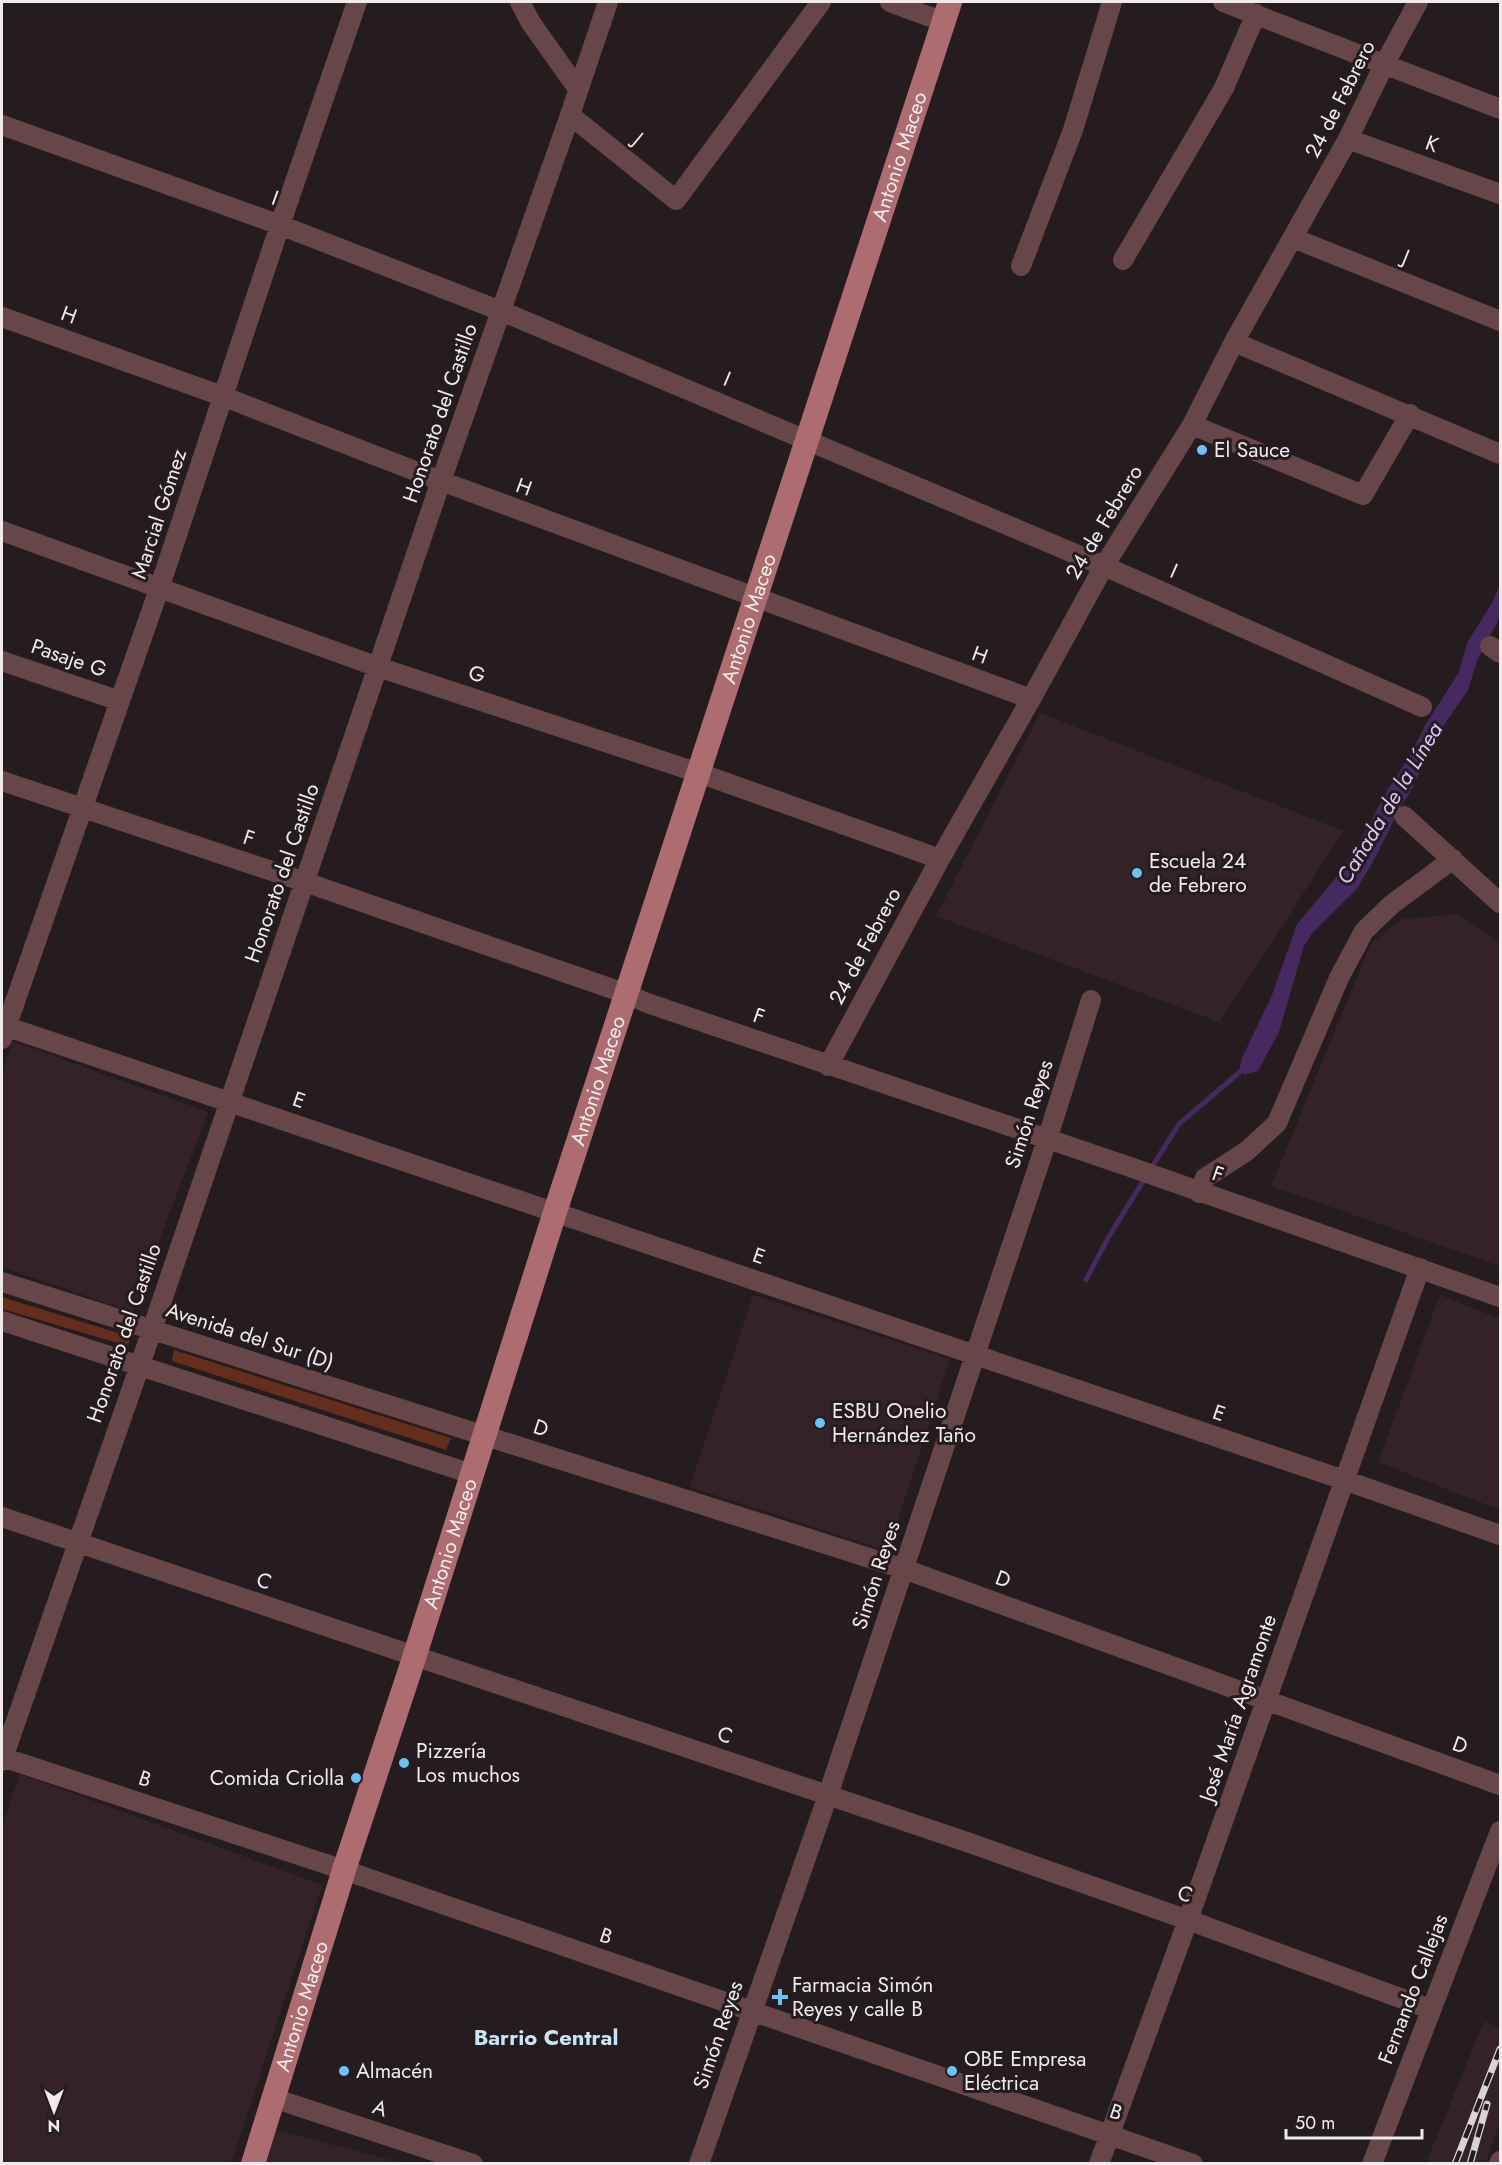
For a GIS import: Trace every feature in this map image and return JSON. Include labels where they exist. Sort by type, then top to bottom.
[{"type":"main road","name":"Antonio Maceo","points":[[253,2163],[344,1870],[414,1658],[555,1212],[947,12]]},
{"type":"street","name":"Marcial Gómez","points":[[3,1030],[84,808],[357,2]]},
{"type":"street","points":[[520,2],[531,23],[578,89]]},
{"type":"street","name":"Honorato del Castillo","points":[[2,1758],[140,1365],[441,481],[608,2]]},
{"type":"street","name":"J","points":[[570,115],[676,200],[821,2]]},
{"type":"street","points":[[890,2],[947,12]]},
{"type":"street","points":[[1021,266],[1073,130],[1112,2]]},
{"type":"street","points":[[1222,2],[1500,109]]},
{"type":"street","name":"24 de Febrero","points":[[828,1066],[940,859],[1104,566],[1192,425],[1234,342],[1348,139],[1418,2]]},
{"type":"street","points":[[1123,260],[1224,88],[1256,14]]},
{"type":"street","name":"I","points":[[2,125],[280,225],[501,311],[1104,566],[1422,707]]},
{"type":"street","name":"K","points":[[1348,139],[1500,194]]},
{"type":"street","name":"J","points":[[1293,238],[1500,321]]},
{"type":"street","name":"H","points":[[2,316],[1031,699]]},
{"type":"street","points":[[1234,342],[1410,414],[1500,454]]},
{"type":"street","points":[[1192,425],[1363,495],[1410,414]]},
{"type":"street","name":"G","points":[[2,531],[378,667],[699,773],[940,859]]},
{"type":"street","name":"Pasaje G","points":[[2,661],[120,702]]},
{"type":"street","name":"F","points":[[2,781],[304,882],[828,1066],[1133,1168],[1500,1297]]},
{"type":"street","points":[[1404,816],[1500,903]]},
{"type":"street","points":[[1191,1190],[1205,1178],[1247,1151],[1277,1123],[1339,978],[1364,931],[1391,905],[1453,859]]},
{"type":"street","name":"Simón Reyes","points":[[699,2163],[828,1795],[1047,1140],[1091,1000]]},
{"type":"street","name":"E","points":[[3,1030],[229,1101],[1500,1535]]},
{"type":"street","name":"José María Agramonte","points":[[1099,2163],[1420,1268]]},
{"type":"street","name":"Avenida del Sur (D)","points":[[2,1282],[484,1436]]},
{"type":"street","points":[[2,1321],[472,1474]]},
{"type":"street","name":"D","points":[[484,1436],[904,1569],[1500,1785]]},
{"type":"street","name":"C","points":[[2,1517],[414,1658],[828,1795],[1188,1920],[1430,2010]]},
{"type":"street","name":"B","points":[[2,1758],[344,1870],[1193,2163]]},
{"type":"street","name":"Fernando Callejas","points":[[1372,2163],[1500,1831]]},
{"type":"street","name":"A","points":[[273,2098],[472,2163]]},
{"type":"shaded area","name":"Escuela 24 de Febrero","points":[[1040,713],[1344,831],[1219,1022],[936,916]]},
{"type":"shaded area","points":[[1459,914],[1500,944],[1500,1266],[1271,1186],[1371,943],[1402,919]]},
{"type":"shaded area","points":[[12,1041],[208,1112],[132,1312],[2,1267],[2,1074]]},
{"type":"shaded area","name":"ESBU Onelio Hernández Taño","points":[[753,1295],[950,1359],[888,1551],[690,1487]]},
{"type":"shaded area","points":[[1440,1295],[1500,1319],[1500,1510],[1378,1462]]},
{"type":"shaded area","points":[[2,1297],[131,1337],[128,1346],[2,1309]]},
{"type":"shaded area","points":[[174,1350],[451,1438],[446,1450],[172,1361]]},
{"type":"shaded area","points":[[20,1774],[322,1885],[231,2163],[2,2163],[2,1827]]},
{"type":"shaded area","points":[[1484,2021],[1500,2028],[1500,2120],[1486,2163],[1426,2163]]},
{"type":"shaded area","points":[[276,2130],[403,2163],[265,2164]]},
{"type":"water","name":"Cañada de la Línea","points":[[1500,584],[1500,617],[1477,661],[1468,690],[1440,731],[1409,794],[1357,889],[1312,933],[1304,946],[1279,1032],[1258,1071],[1244,1075],[1240,1068],[1241,1060],[1272,995],[1297,924],[1335,879],[1355,850],[1388,789],[1459,672],[1467,643],[1492,603]]},
{"type":"waterway","points":[[1150,1170],[1179,1124],[1247,1066]]},
{"type":"waterway","points":[[1086,1280],[1108,1238],[1145,1178]]},
{"type":"railway","points":[[1455,2164],[1500,2049]]},
{"type":"railway","points":[[1470,2164],[1487,2104]]},
{"type":"place","name":"El Sauce","points":[[1202,450]]},
{"type":"place","name":"Escuela 24 de Febrero","points":[[1137,873]]},
{"type":"place","name":"ESBU Onelio Hernández Taño","points":[[820,1423]]},
{"type":"place","name":"Pizzería Los muchos","points":[[404,1763]]},
{"type":"place","name":"Comida Criolla","points":[[356,1778]]},
{"type":"place","name":"Farmacia Simón Reyes y calle B","points":[[780,1997]]},
{"type":"place","name":"Almacén","points":[[344,2071]]},
{"type":"place","name":"OBE Empresa Eléctrica","points":[[952,2071]]},
{"type":"district","name":"Barrio Central","points":[[546,2037]]}]
